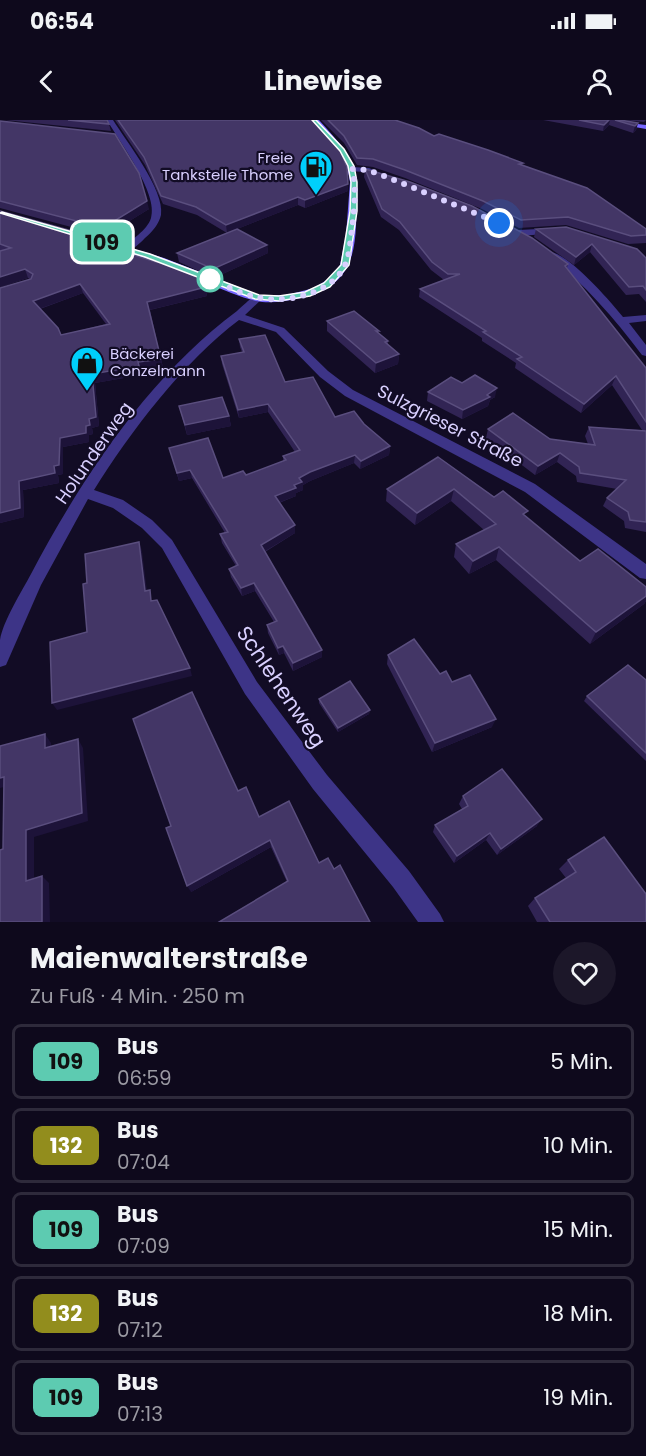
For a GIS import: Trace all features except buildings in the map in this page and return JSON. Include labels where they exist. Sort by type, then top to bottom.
[{"type":"main road","points":[[57,229],[173,264],[258,298],[287,298],[313,292],[330,283],[342,270],[348,255],[354,182],[352,169],[342,150],[315,120]]},
{"type":"main road","points":[[607,120],[646,127]]},
{"type":"street","points":[[110,120],[147,184],[158,208],[154,222],[127,249]]},
{"type":"street","points":[[108,137],[119,137]]},
{"type":"street","points":[[352,169],[368,170],[395,180]]},
{"type":"street","points":[[508,227],[577,273],[621,320],[646,353]]},
{"type":"street","points":[[519,233],[566,230]]},
{"type":"street","name":"Holunderweg","points":[[0,659],[28,595],[86,493],[119,442],[158,394],[215,333],[258,298]]},
{"type":"street","name":"Sulzgrieser Straße","points":[[238,316],[280,330],[324,374],[349,393],[530,488],[646,573]]},
{"type":"street","points":[[621,320],[646,318]]},
{"type":"street","name":"Schlehenweg","points":[[86,493],[118,504],[147,524],[167,544],[251,688],[320,782],[406,885],[432,922]]},
{"type":"bus line","name":"109","points":[[0,213],[148,255],[258,298],[279,299],[307,294],[334,280],[345,265],[353,211],[354,182],[351,166],[342,150],[315,120]]},
{"type":"place","name":"Freie Tankstelle Thome","points":[[316,196]]},
{"type":"place","name":"Bäckerei Conzelmann","points":[[87,392]]},
{"type":"route","points":[[210,279],[245,294],[272,299],[307,294],[334,280],[345,265],[348,255],[353,211],[352,169],[368,170],[451,201],[499,223]]}]
